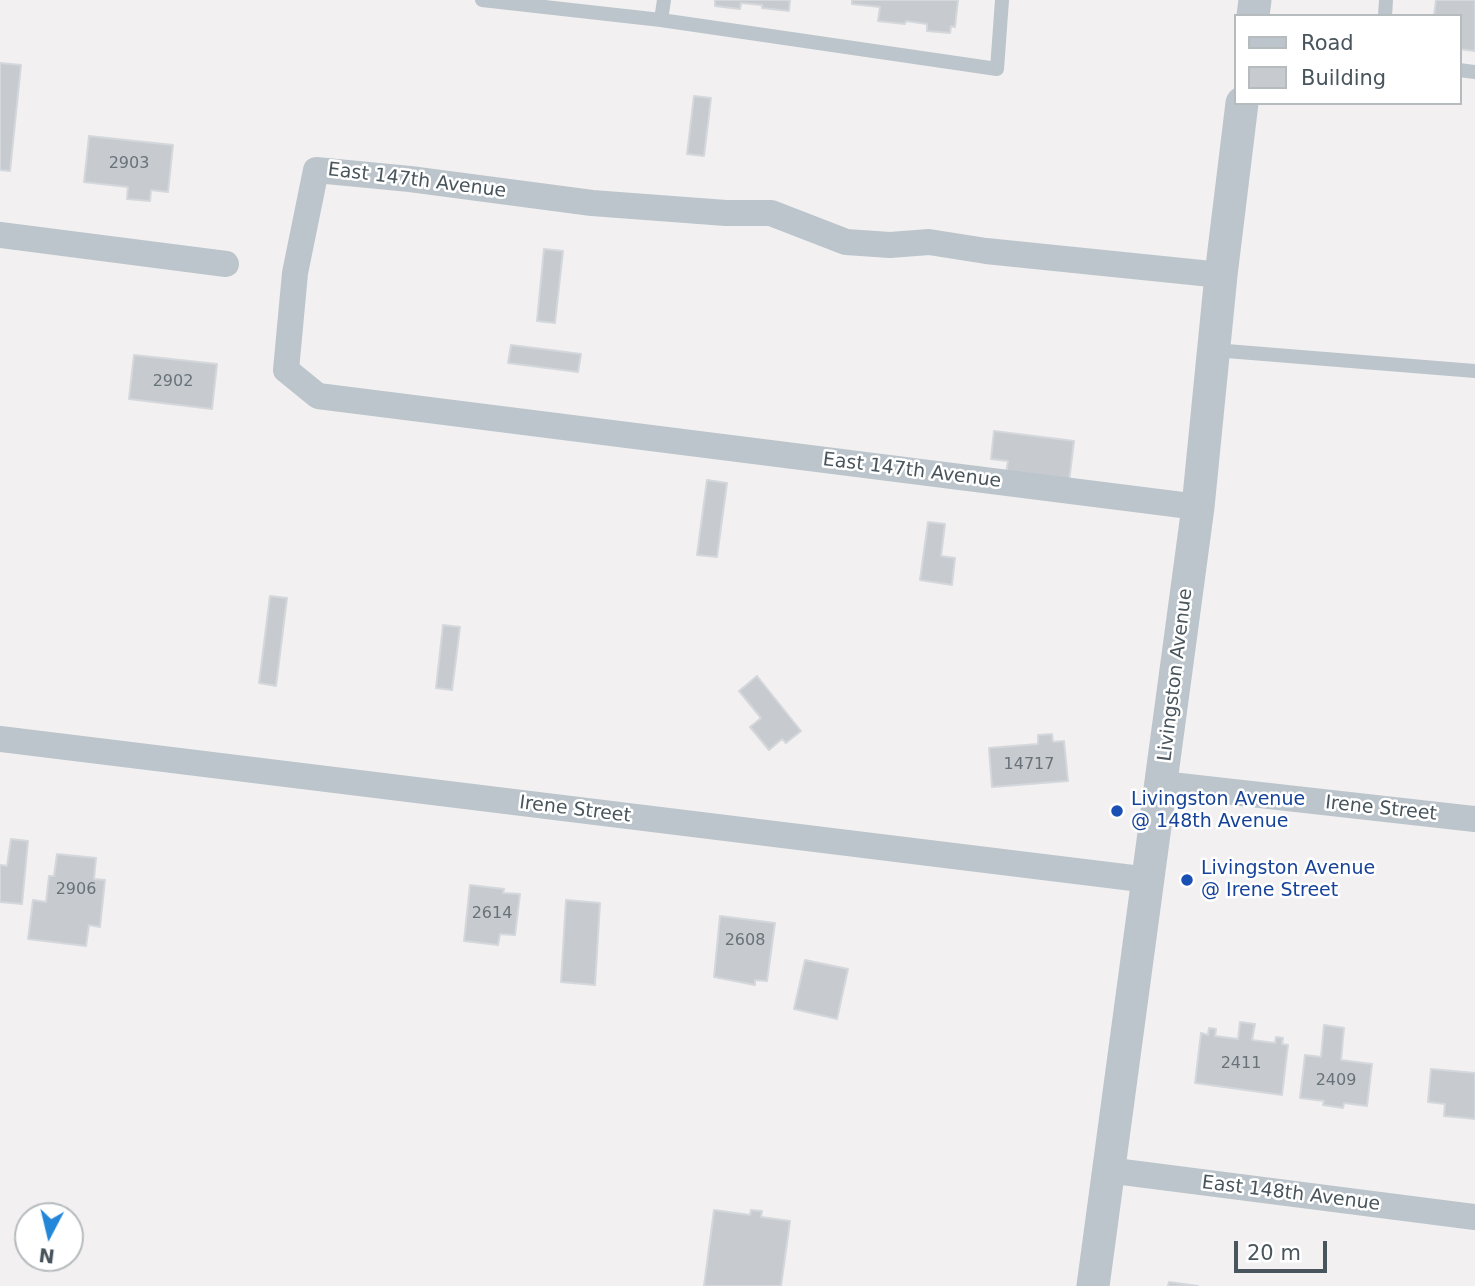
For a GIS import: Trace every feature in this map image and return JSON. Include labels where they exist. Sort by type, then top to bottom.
[{"type":"street","name":"Livingston Avenue","points":[[1093,1286],[1198,508],[1221,275],[1242,105]]},
{"type":"street","name":"East 147th Avenue","points":[[1198,508],[318,396],[286,370],[295,273],[316,170],[592,202],[726,213],[771,213],[846,242],[890,245],[929,242],[986,251],[1221,275]]},
{"type":"street","points":[[0,234],[226,264]]},
{"type":"street","name":"Irene Street","points":[[0,739],[1149,880]]},
{"type":"street","name":"Irene Street","points":[[1162,785],[1475,819]]},
{"type":"street","name":"East 148th Avenue","points":[[1107,1170],[1475,1217]]},
{"type":"lane","points":[[482,0],[661,20],[997,69],[1002,0]]},
{"type":"lane","points":[[661,20],[664,0]]},
{"type":"lane","points":[[1214,349],[1475,371]]},
{"type":"building","points":[[715,0],[790,0],[789,11],[741,3],[740,9],[715,6]]},
{"type":"building","points":[[852,0],[958,0],[955,27],[951,26],[950,33],[927,31],[927,24],[878,21],[880,7],[852,4]]},
{"type":"building","points":[[1436,0],[1475,0],[1475,51],[1461,49],[1461,14],[1434,14]]},
{"type":"building","points":[[0,63],[21,65],[10,171],[0,170]]},
{"type":"building","points":[[694,96],[711,98],[704,156],[687,154]]},
{"type":"building","points":[[89,136],[173,145],[168,192],[151,190],[150,201],[127,199],[128,187],[84,182]]},
{"type":"building","points":[[544,249],[563,251],[555,323],[537,321]]},
{"type":"building","points":[[511,345],[581,354],[578,372],[508,363]]},
{"type":"building","points":[[134,355],[217,364],[212,409],[129,399]]},
{"type":"building","points":[[994,431],[1074,441],[1068,490],[1005,482],[1008,461],[991,459]]},
{"type":"building","points":[[707,480],[727,483],[717,557],[697,555]]},
{"type":"building","points":[[928,522],[945,524],[941,556],[955,558],[952,585],[920,580]]},
{"type":"building","points":[[270,596],[287,598],[276,686],[259,683]]},
{"type":"building","points":[[443,625],[460,627],[452,690],[436,688]]},
{"type":"building","points":[[757,676],[801,731],[786,743],[782,739],[769,750],[750,727],[761,718],[739,691]]},
{"type":"building","points":[[1052,734],[1053,742],[1064,741],[1068,781],[992,787],[989,748],[1038,744],[1038,735]]},
{"type":"building","points":[[11,839],[28,841],[22,904],[0,902],[0,865],[7,866]]},
{"type":"building","points":[[57,854],[96,858],[94,879],[105,880],[100,927],[89,925],[86,946],[28,939],[33,900],[46,902],[49,876],[54,876]]},
{"type":"building","points":[[470,885],[520,894],[515,935],[500,934],[498,945],[464,941]]},
{"type":"building","points":[[566,900],[600,903],[595,985],[561,982]]},
{"type":"building","points":[[720,916],[775,923],[767,981],[755,980],[755,985],[714,977]]},
{"type":"building","points":[[805,960],[848,969],[837,1019],[794,1009]]},
{"type":"building","points":[[1240,1022],[1255,1024],[1252,1040],[1275,1043],[1276,1037],[1283,1038],[1282,1044],[1288,1045],[1282,1095],[1195,1083],[1201,1033],[1208,1035],[1209,1028],[1216,1029],[1215,1036],[1238,1039]]},
{"type":"building","points":[[1324,1025],[1344,1028],[1341,1060],[1372,1064],[1367,1106],[1344,1103],[1343,1108],[1323,1105],[1324,1101],[1300,1098],[1305,1055],[1321,1057]]},
{"type":"building","points":[[1431,1069],[1475,1073],[1475,1119],[1444,1116],[1445,1104],[1428,1102]]},
{"type":"building","points":[[714,1210],[750,1215],[751,1210],[762,1211],[761,1217],[790,1221],[781,1286],[704,1286]]},
{"type":"building","points":[[1169,1282],[1198,1286],[1168,1286]]},
{"type":"place","name":"Livingston Avenue @ 148th Avenue","points":[[1117,811]]},
{"type":"place","name":"Livingston Avenue @ Irene Street","points":[[1187,880]]}]
